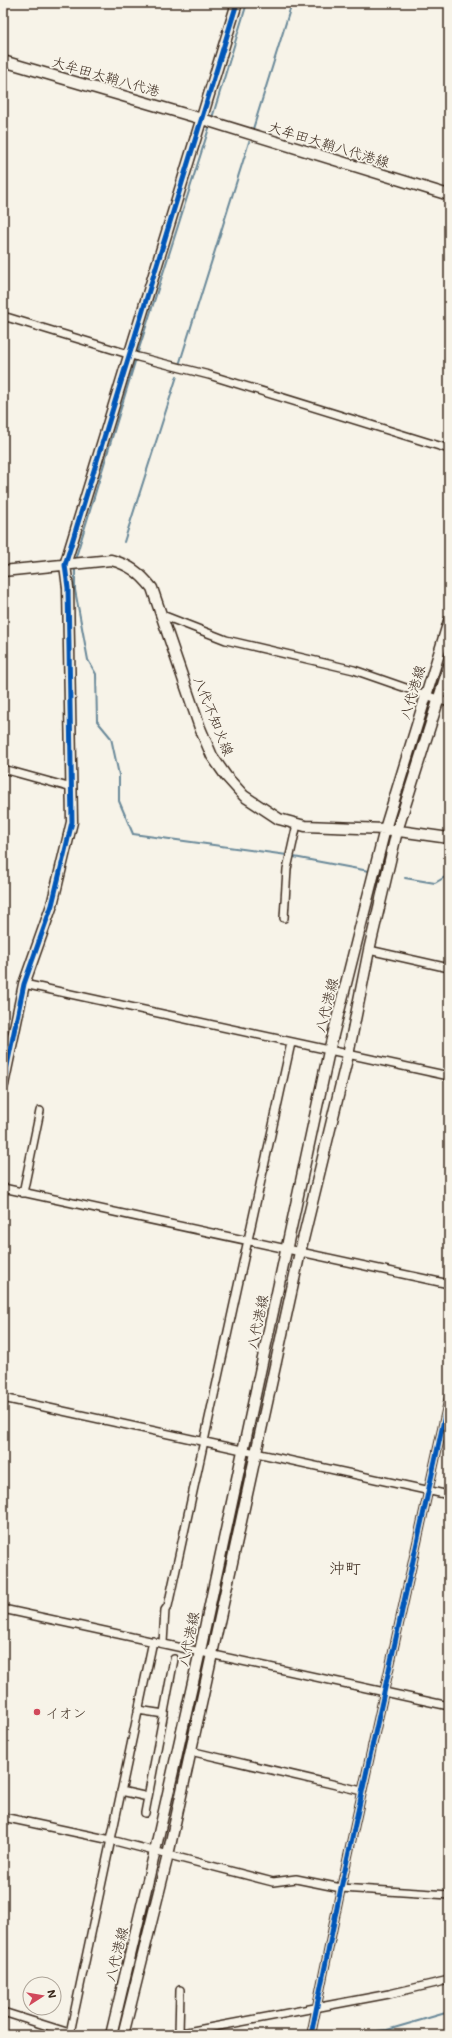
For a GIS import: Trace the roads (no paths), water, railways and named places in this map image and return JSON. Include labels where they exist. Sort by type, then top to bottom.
[{"type":"main road","points":[[3,1085],[24,984],[52,905],[72,822],[70,808],[72,788],[68,588],[69,564],[134,355],[237,3]]},
{"type":"main road","name":"大牟田大鞘八代港","points":[[3,61],[202,119]]},
{"type":"main road","name":"大牟田大鞘八代港線","points":[[202,119],[449,195]]},
{"type":"main road","name":"八代不知火線","points":[[6,569],[111,560],[127,564],[141,574],[152,588],[200,728],[212,756],[226,776],[244,796],[278,819],[297,824],[385,829],[449,838]]},
{"type":"main road","name":"八代港線","points":[[111,2035],[155,1851],[200,1651],[329,1051],[385,829],[449,621]]},
{"type":"main road","name":"八代港線","points":[[123,2035],[168,1855],[300,1252],[348,1055],[369,950],[397,831],[449,666]]},
{"type":"street","points":[[3,316],[134,355],[209,375],[449,449]]},
{"type":"street","points":[[162,615],[226,640],[354,670],[449,703]]},
{"type":"street","points":[[3,769],[72,788]]},
{"type":"street","points":[[284,918],[287,869],[297,824]]},
{"type":"street","points":[[369,950],[449,968]]},
{"type":"street","points":[[24,984],[449,1076]]},
{"type":"street","points":[[163,1643],[165,1610],[168,1606],[205,1441],[291,1043]]},
{"type":"street","points":[[23,1193],[40,1110]]},
{"type":"street","points":[[3,1188],[449,1284]]},
{"type":"street","points":[[311,2035],[341,1888],[430,1490],[449,1397]]},
{"type":"street","points":[[3,1398],[449,1494]]},
{"type":"street","points":[[3,1609],[211,1653],[449,1706]]},
{"type":"street","points":[[3,2012],[73,2034],[111,1840],[153,1641]]},
{"type":"street","points":[[145,1813],[174,1658]]},
{"type":"street","points":[[138,1710],[164,1714]]},
{"type":"street","points":[[190,1751],[362,1791]]},
{"type":"street","points":[[121,1792],[148,1797]]},
{"type":"street","points":[[3,1817],[111,1840],[273,1882],[296,1878],[341,1888],[449,1895]]},
{"type":"street","points":[[171,2035],[200,2032],[316,2006],[389,1994],[449,1980]]},
{"type":"street","points":[[179,2033],[180,1990]]},
{"type":"waterway","points":[[212,118],[247,3]]},
{"type":"waterway","points":[[253,129],[292,3]]},
{"type":"waterway","points":[[75,560],[137,355],[210,125]]},
{"type":"waterway","points":[[180,362],[249,142]]},
{"type":"waterway","points":[[124,542],[177,376]]},
{"type":"waterway","points":[[75,566],[75,590],[88,660],[96,674],[97,721],[111,738],[119,775],[119,801],[133,834],[287,855]]},
{"type":"waterway","points":[[294,857],[369,871]]},
{"type":"waterway","points":[[405,878],[435,883],[445,877],[449,878]]},
{"type":"waterway","points":[[334,2035],[387,2030],[449,2012]]},
{"type":"place","name":"イオン","points":[[37,1712]]},
{"type":"district","name":"沖町","points":[[345,1567]]}]
